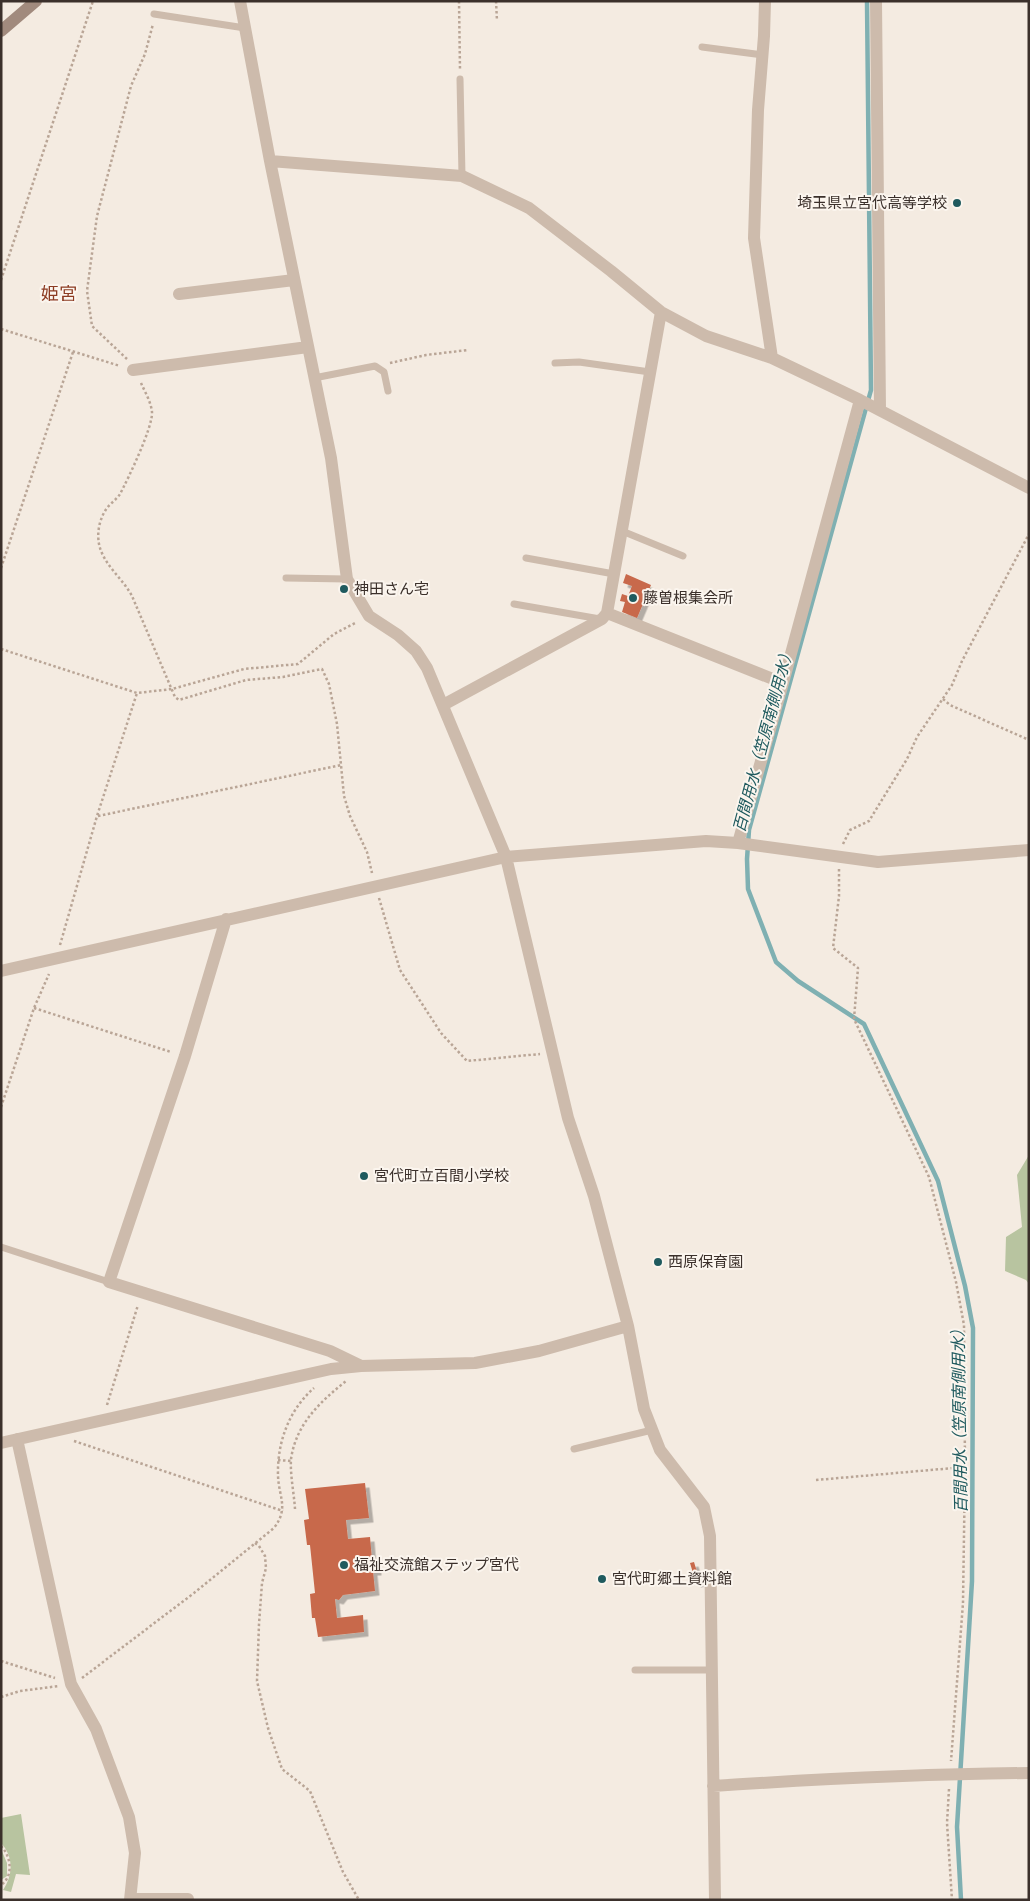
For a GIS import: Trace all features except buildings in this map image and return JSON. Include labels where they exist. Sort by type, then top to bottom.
[{"type":"street","points":[[1,31],[36,1]]},
{"type":"street","points":[[240,1],[270,161],[331,458],[347,579],[369,616],[398,635],[416,651],[427,668],[506,857],[568,1118],[594,1196],[628,1326],[644,1409],[660,1450],[704,1507],[710,1536],[715,1900]]},
{"type":"street","points":[[765,1],[758,110],[754,238],[772,358]]},
{"type":"street","points":[[876,1],[880,410]]},
{"type":"street","points":[[270,161],[462,176],[529,208],[661,312],[706,336],[772,358],[860,400],[1029,488]]},
{"type":"street","points":[[179,294],[294,280]]},
{"type":"street","points":[[443,705],[604,616],[614,574],[661,312]]},
{"type":"street","points":[[134,370],[308,347]]},
{"type":"street","points":[[738,843],[860,400]]},
{"type":"street","points":[[604,616],[783,684]]},
{"type":"street","points":[[1,971],[506,857],[706,841],[738,843],[878,862],[1029,850]]},
{"type":"street","points":[[226,919],[185,1056],[110,1282],[330,1351],[360,1366]]},
{"type":"street","points":[[1,1443],[331,1369],[360,1366],[475,1363],[539,1351],[628,1326]]},
{"type":"street","points":[[17,1439],[71,1684],[96,1729],[129,1817],[135,1853],[130,1900],[188,1899]]},
{"type":"street","points":[[713,1786],[950,1774],[1029,1773]]},
{"type":"lane","points":[[154,14],[245,28]]},
{"type":"lane","points":[[702,47],[762,55]]},
{"type":"lane","points":[[460,79],[462,176]]},
{"type":"lane","points":[[555,363],[579,362],[650,372]]},
{"type":"lane","points":[[314,378],[375,366],[384,372],[388,391]]},
{"type":"lane","points":[[622,531],[683,556]]},
{"type":"lane","points":[[526,558],[614,574]]},
{"type":"lane","points":[[286,578],[347,579]]},
{"type":"lane","points":[[514,604],[604,616]]},
{"type":"lane","points":[[1,1247],[110,1282]]},
{"type":"lane","points":[[574,1449],[652,1430]]},
{"type":"lane","points":[[635,1670],[712,1670]]},
{"type":"path","points":[[1,280],[93,1]]},
{"type":"path","points":[[459,1],[460,79]]},
{"type":"path","points":[[496,1],[497,21]]},
{"type":"path","points":[[154,14],[145,54],[131,86],[97,216],[87,291],[92,326],[123,353],[147,396],[152,413],[141,450],[119,495],[106,510],[98,527],[100,548],[106,562],[132,596],[178,700],[246,680],[322,669],[329,684],[338,724],[344,796],[350,816],[366,852],[400,970],[441,1033],[467,1061],[552,1053]]},
{"type":"path","points":[[1,329],[134,370]]},
{"type":"path","points":[[375,366],[426,355],[468,350]]},
{"type":"path","points":[[1,568],[73,352]]},
{"type":"path","points":[[952,1900],[947,1823],[963,1603],[965,1467],[964,1325],[956,1282],[929,1177],[854,1019],[858,968],[833,948],[839,896],[838,856],[850,830],[869,820],[907,759],[917,737],[952,685],[962,661],[1029,534]]},
{"type":"path","points":[[1,649],[137,693],[172,688],[244,669],[298,664],[334,634],[369,616]]},
{"type":"path","points":[[1,1107],[34,1008],[56,959],[97,816],[137,693]]},
{"type":"path","points":[[943,699],[950,705],[1029,740]]},
{"type":"path","points":[[97,816],[341,765]]},
{"type":"path","points":[[34,1008],[185,1056]]},
{"type":"path","points":[[108,1420],[107,1404],[142,1292]]},
{"type":"path","points":[[296,1509],[291,1461],[298,1434],[305,1421],[328,1395],[356,1373],[360,1366]]},
{"type":"path","points":[[1,1697],[71,1684],[78,1680],[140,1635],[274,1528],[281,1519],[283,1511],[278,1478],[278,1460],[282,1438],[293,1412],[315,1387]]},
{"type":"path","points":[[60,1430],[69,1440],[283,1511]]},
{"type":"path","points":[[278,1460],[291,1461]]},
{"type":"path","points":[[816,1480],[965,1467]]},
{"type":"path","points":[[255,1543],[265,1556],[266,1568],[262,1584],[257,1682],[268,1728],[282,1769],[310,1791],[343,1872],[359,1900]]},
{"type":"path","points":[[1,1661],[71,1684]]},
{"type":"path","points":[[1,1846],[5,1850],[10,1863],[9,1875],[4,1883],[1,1884]]},
{"type":"green space","points":[[1029,1155],[1029,1284],[1026,1280],[1005,1271],[1006,1237],[1022,1227],[1017,1175]]},
{"type":"green space","points":[[21,1814],[30,1875],[16,1874],[11,1892],[3,1890],[9,1878],[11,1866],[8,1854],[1,1843],[1,1818]]},
{"type":"green space","points":[[1,1849],[7,1863],[7,1876],[1,1880]]},
{"type":"waterway","name":"百間用水（笠原南側用水）","points":[[867,1],[871,390],[749,830],[747,859],[748,889],[776,962],[798,981],[864,1024],[938,1181],[965,1286],[973,1328],[972,1581],[957,1827],[961,1900]]},
{"type":"place","name":"埼玉県立宮代高等学校","points":[[957,203]]},
{"type":"place","name":"神田さん宅","points":[[344,589]]},
{"type":"place","name":"藤曽根集会所","points":[[633,598]]},
{"type":"place","name":"宮代町立百間小学校","points":[[364,1176]]},
{"type":"place","name":"西原保育園","points":[[658,1262]]},
{"type":"place","name":"福祉交流館ステップ宮代","points":[[344,1565]]},
{"type":"place","name":"宮代町郷土資料館","points":[[602,1579]]},
{"type":"district","name":"姫宮","points":[[59,294]]}]
